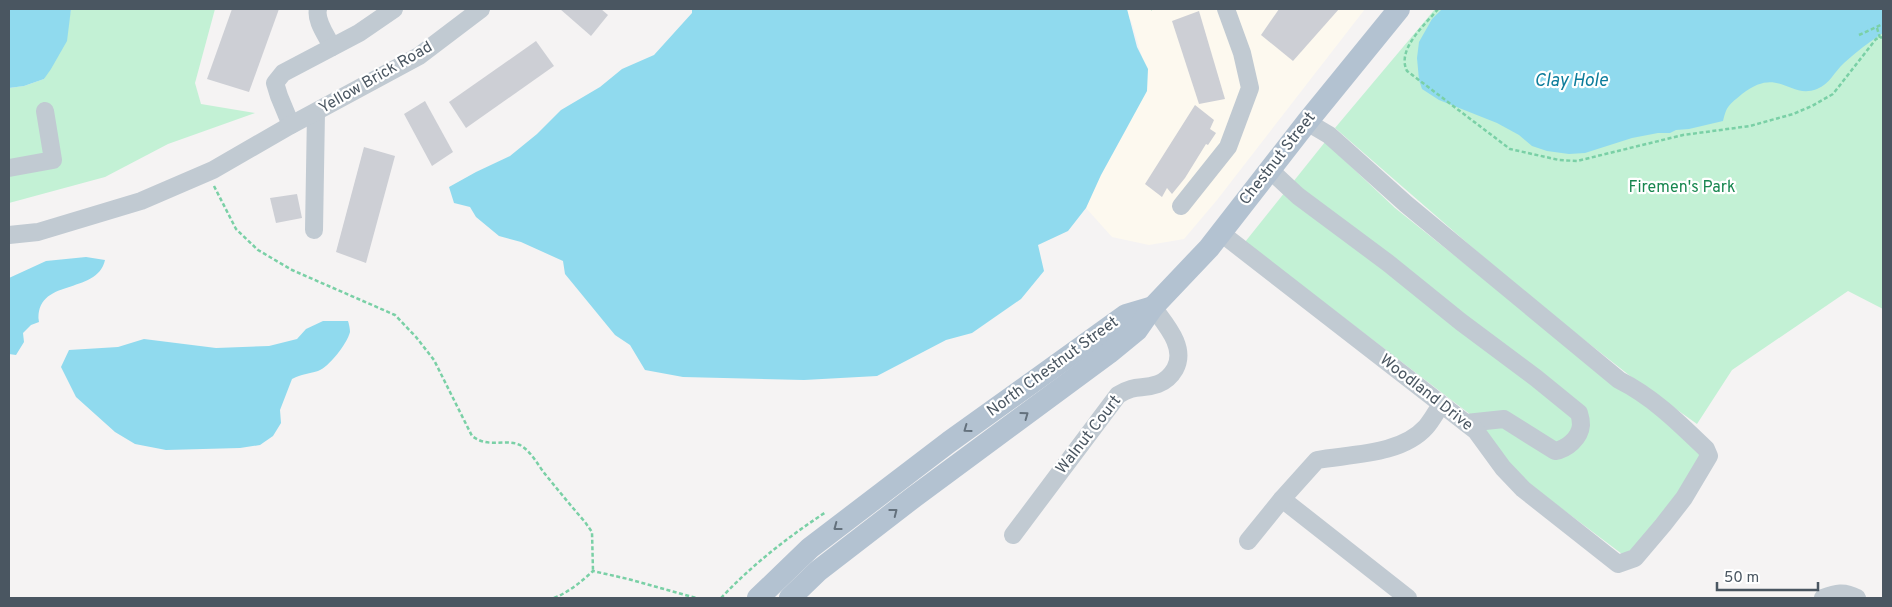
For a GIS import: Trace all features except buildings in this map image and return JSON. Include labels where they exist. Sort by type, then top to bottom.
[{"type":"main road","name":"Chestnut Street","points":[[1153,307],[1188,272],[1221,233],[1307,122],[1399,9]]},
{"type":"main road","name":"North Chestnut Street","points":[[758,598],[810,548],[949,442],[1126,315],[1153,307]]},
{"type":"main road","name":"North Chestnut Street","points":[[790,598],[818,571],[914,497],[1110,353],[1137,330],[1153,307]]},
{"type":"street","points":[[318,9],[317,13],[320,23],[332,47]]},
{"type":"street","points":[[291,125],[275,83],[283,73],[332,47],[373,15],[394,9]]},
{"type":"street","name":"Yellow Brick Road","points":[[9,235],[38,232],[141,201],[207,173],[419,56],[481,9]]},
{"type":"street","points":[[1181,206],[1228,147],[1250,88],[1242,53],[1226,9]]},
{"type":"street","points":[[9,168],[54,160],[45,111]]},
{"type":"street","points":[[314,230],[316,112]]},
{"type":"street","name":"Woodland Drive","points":[[1221,233],[1476,431],[1503,468],[1522,489],[1618,564],[1634,558],[1663,525],[1703,468],[1709,456],[1706,449],[1666,411],[1636,388],[1619,380],[1406,204],[1329,135],[1307,122]]},
{"type":"street","points":[[1270,169],[1298,196],[1388,263],[1579,413],[1581,425],[1575,440],[1563,450],[1555,451],[1504,419],[1466,423]]},
{"type":"street","name":"Walnut Court","points":[[1013,535],[1118,396],[1129,388],[1160,383],[1168,379],[1174,371],[1179,356],[1178,348],[1173,336],[1153,307]]},
{"type":"street","points":[[1248,541],[1317,460],[1360,454],[1400,445],[1425,428],[1441,405]]},
{"type":"street","points":[[1282,499],[1408,598]]},
{"type":"street","points":[[1823,598],[1836,593],[1845,593],[1857,598]]},
{"type":"path","points":[[1438,9],[1406,50],[1404,60],[1407,71],[1510,149],[1559,160],[1577,161],[1683,135],[1724,131],[1757,124],[1793,114],[1812,106],[1833,94],[1876,40],[1882,37],[1877,28]]},
{"type":"path","points":[[1858,35],[1883,24]]},
{"type":"path","points":[[207,173],[236,228],[258,250],[292,270],[395,315],[416,336],[434,360],[472,436],[479,442],[520,445],[585,522],[592,532],[593,571],[579,584],[554,598]]},
{"type":"path","points":[[593,571],[696,598]]},
{"type":"shaded area","points":[[1110,9],[1365,9],[1217,200],[1184,239],[1149,245],[1112,237],[1086,208],[1095,186],[1128,126],[1142,57],[1131,20]]},
{"type":"green space","points":[[71,9],[215,9],[195,83],[201,104],[255,113],[168,144],[105,177],[9,203],[9,88],[24,86],[44,79],[68,24]]},
{"type":"green space","name":"Firemen's Park","points":[[1435,9],[1883,9],[1883,309],[1848,291],[1732,370],[1697,424],[1634,379],[1527,295],[1335,128]]},
{"type":"green space","points":[[1325,142],[1395,208],[1618,386],[1632,393],[1696,447],[1701,459],[1636,552],[1622,554],[1521,478],[1471,415],[1245,242]]},
{"type":"water","points":[[9,9],[71,9],[67,41],[44,79],[24,86],[9,88]]},
{"type":"water","points":[[692,9],[1127,9],[1137,47],[1148,69],[1147,91],[1101,175],[1086,208],[1068,231],[1038,245],[1044,271],[1021,299],[972,333],[946,340],[877,376],[804,380],[683,377],[645,370],[630,345],[615,335],[565,274],[563,261],[521,242],[499,236],[476,217],[470,207],[454,203],[449,187],[510,156],[537,134],[561,110],[600,87],[622,69],[654,55],[692,13]]},
{"type":"water","name":"Clay Hole","points":[[1442,9],[1883,9],[1883,33],[1853,55],[1832,78],[1817,89],[1807,91],[1775,83],[1765,83],[1755,86],[1734,101],[1727,108],[1723,121],[1676,130],[1670,133],[1658,133],[1632,138],[1585,153],[1569,154],[1547,151],[1532,146],[1519,135],[1497,123],[1439,100],[1422,89],[1419,80],[1417,58],[1419,42],[1432,19]]},
{"type":"water","points":[[86,257],[105,260],[100,271],[91,279],[56,292],[46,298],[40,308],[39,322],[31,325],[23,333],[24,342],[16,355],[9,354],[9,278],[46,261]]},
{"type":"water","points":[[323,321],[348,321],[350,332],[345,343],[322,369],[292,379],[280,410],[281,423],[273,436],[260,445],[240,448],[166,450],[135,444],[115,432],[76,397],[61,367],[69,350],[118,347],[144,339],[216,348],[269,346],[297,339],[306,329]]}]
